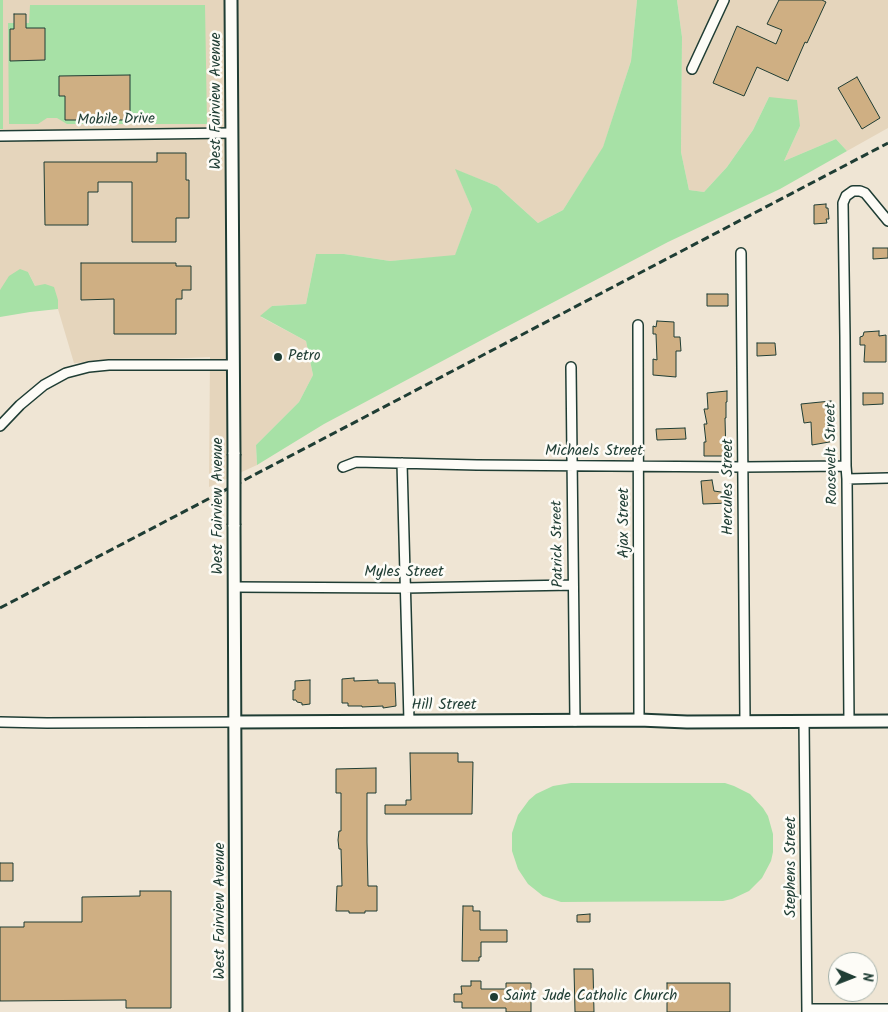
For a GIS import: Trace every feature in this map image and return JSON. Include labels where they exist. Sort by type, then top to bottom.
[{"type":"main road","name":"West Fairview Avenue","points":[[231,0],[236,1012]]},
{"type":"main road","name":"Hill Street","points":[[235,722],[888,721]]},
{"type":"street","points":[[692,68],[724,0]]},
{"type":"street","name":"Mobile Drive","points":[[0,136],[232,133]]},
{"type":"street","name":"Roosevelt Street","points":[[849,721],[843,203],[846,196],[853,191],[865,193],[888,221]]},
{"type":"street","name":"Hercules Street","points":[[741,253],[745,721]]},
{"type":"street","name":"Ajax Street","points":[[638,326],[640,720]]},
{"type":"street","points":[[0,426],[20,405],[44,385],[66,373],[90,367],[109,365],[234,365]]},
{"type":"street","name":"Patrick Street","points":[[571,367],[575,721]]},
{"type":"street","name":"Michaels Street","points":[[343,467],[356,462],[743,467],[846,466]]},
{"type":"street","points":[[402,463],[409,721]]},
{"type":"street","points":[[847,479],[888,478]]},
{"type":"street","name":"Myles Street","points":[[234,587],[406,588],[573,585]]},
{"type":"street","name":"Stephens Street","points":[[804,721],[807,1011]]},
{"type":"street","name":"Hill Street","points":[[0,722],[67,724],[235,722]]},
{"type":"street","points":[[807,1011],[823,1008],[888,1009]]},
{"type":"shaded area","points":[[0,0],[637,0],[631,61],[603,148],[563,210],[538,223],[497,186],[456,170],[472,209],[455,256],[390,261],[344,254],[316,254],[306,304],[272,306],[261,317],[306,341],[313,375],[299,402],[256,445],[257,465],[209,487],[210,357],[74,363],[58,309],[58,300],[35,286],[28,272],[0,290]]},
{"type":"shaded area","points":[[677,0],[888,0],[888,128],[847,151],[836,139],[784,161],[800,126],[769,97],[753,130],[727,167],[704,192],[689,190],[681,152],[682,37]]},
{"type":"green space","points":[[0,0],[3,0],[3,129],[0,129]]},
{"type":"green space","points":[[637,0],[677,0],[682,37],[681,152],[689,190],[704,192],[727,167],[753,130],[769,97],[797,100],[800,126],[784,161],[836,139],[847,151],[780,189],[668,242],[493,334],[324,424],[257,465],[256,445],[299,402],[313,375],[306,341],[260,316],[272,306],[306,304],[316,254],[344,254],[390,261],[455,255],[472,209],[455,169],[497,186],[538,223],[563,210],[603,147],[631,61]]},
{"type":"green space","points":[[30,5],[205,5],[207,124],[67,124],[57,118],[47,118],[38,124],[9,124],[8,23],[29,23]]},
{"type":"green space","points":[[20,269],[28,272],[35,286],[45,284],[54,287],[58,300],[58,309],[0,317],[0,290],[9,276]]},
{"type":"green space","points":[[571,783],[725,783],[734,786],[750,794],[768,816],[773,834],[771,861],[762,878],[749,891],[723,901],[561,902],[543,896],[528,884],[518,869],[512,851],[512,833],[518,815],[536,794],[553,786]]},
{"type":"building","points":[[779,0],[822,0],[826,2],[807,43],[805,42],[788,81],[757,67],[744,96],[713,83],[737,26],[776,44],[782,30],[767,24]]},
{"type":"building","points":[[14,14],[26,14],[26,28],[45,28],[45,60],[10,61],[10,29],[14,29]]},
{"type":"building","points":[[130,75],[130,120],[65,120],[65,96],[59,96],[59,76]]},
{"type":"building","points":[[857,77],[880,118],[862,129],[838,88]]},
{"type":"building","points":[[157,153],[186,153],[186,180],[189,180],[189,218],[176,218],[176,242],[132,242],[132,182],[98,182],[98,192],[88,192],[88,225],[45,225],[44,162],[157,162]]},
{"type":"building","points":[[826,204],[829,219],[826,219],[827,223],[814,224],[814,205]]},
{"type":"building","points":[[873,248],[888,248],[888,258],[873,259]]},
{"type":"building","points":[[81,263],[176,263],[176,266],[191,266],[191,290],[182,290],[182,299],[176,299],[176,334],[114,334],[114,299],[81,300]]},
{"type":"building","points":[[707,294],[728,294],[728,306],[707,306]]},
{"type":"building","points":[[657,321],[674,322],[674,337],[680,337],[681,351],[676,351],[676,377],[653,375],[653,359],[657,360],[656,334],[653,334],[653,326],[656,327]]},
{"type":"building","points":[[879,331],[879,336],[886,335],[886,362],[864,362],[865,345],[860,345],[860,337],[863,336],[864,332]]},
{"type":"building","points":[[757,343],[775,343],[776,355],[757,356]]},
{"type":"building","points":[[727,391],[725,418],[726,456],[704,456],[704,442],[706,442],[704,424],[707,424],[704,409],[708,409],[707,393]]},
{"type":"building","points":[[863,393],[883,393],[883,404],[863,405]]},
{"type":"building","points":[[831,401],[835,441],[812,445],[811,422],[804,423],[801,404]]},
{"type":"building","points":[[685,428],[686,439],[657,440],[656,429]]},
{"type":"building","points":[[712,480],[714,491],[728,493],[729,503],[703,504],[701,481]]},
{"type":"building","points":[[354,678],[354,681],[378,680],[378,683],[395,683],[396,706],[383,708],[383,706],[362,707],[348,706],[348,703],[342,703],[342,679]]},
{"type":"building","points":[[310,680],[310,704],[302,705],[302,703],[293,700],[295,681]]},
{"type":"building","points":[[410,753],[458,753],[458,762],[473,762],[472,814],[385,814],[385,805],[406,805],[406,800],[411,800]]},
{"type":"building","points":[[376,768],[376,793],[367,793],[367,842],[368,886],[377,886],[377,911],[349,913],[349,911],[336,911],[337,886],[342,886],[341,849],[339,849],[338,840],[339,831],[341,831],[341,793],[336,793],[336,769]]},
{"type":"building","points":[[0,863],[13,863],[13,881],[0,881]]},
{"type":"building","points":[[140,891],[171,891],[171,1008],[126,1008],[126,1000],[0,1001],[0,927],[24,927],[24,922],[82,922],[82,897],[140,896]]},
{"type":"building","points":[[463,906],[473,906],[473,911],[480,911],[480,930],[507,930],[507,942],[481,942],[481,957],[479,957],[479,961],[462,961]]},
{"type":"building","points":[[590,914],[590,922],[577,922],[577,915]]},
{"type":"building","points":[[574,969],[593,969],[594,1012],[575,1012]]},
{"type":"building","name":"Saint Jude Catholic Church","points":[[471,981],[481,981],[481,989],[506,989],[506,983],[531,983],[531,1012],[506,1012],[506,1008],[462,1008],[462,1002],[454,1002],[454,994],[462,994],[461,986],[471,986]]},
{"type":"building","points":[[667,983],[730,983],[730,1012],[667,1012]]},
{"type":"railway","points":[[0,608],[888,143]]},
{"type":"place","name":"Petro","points":[[278,357]]},
{"type":"place","name":"Saint Jude Catholic Church","points":[[494,997]]}]
